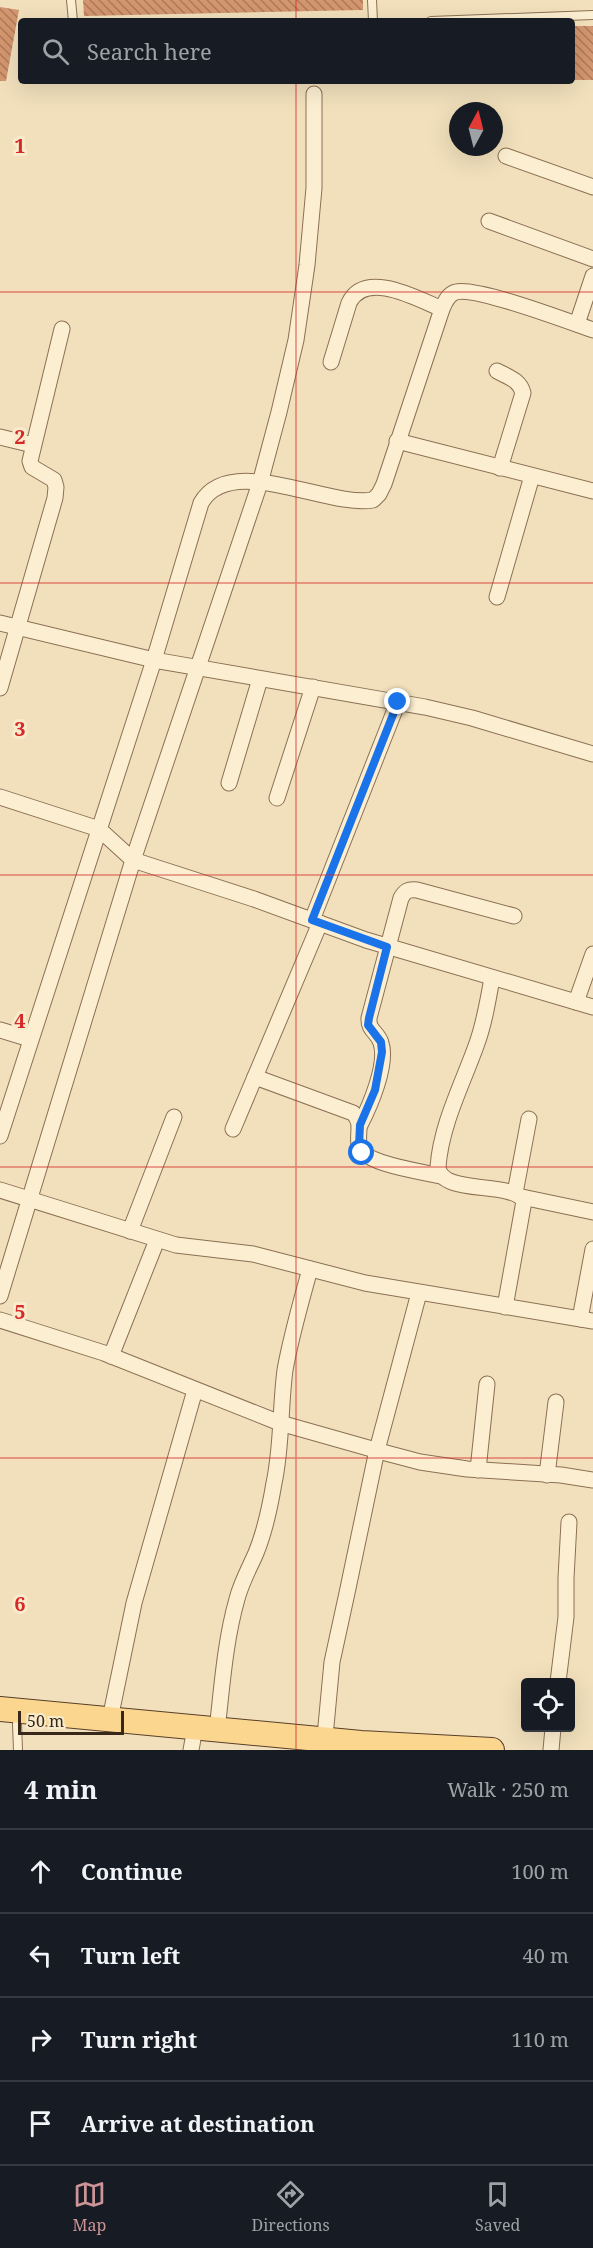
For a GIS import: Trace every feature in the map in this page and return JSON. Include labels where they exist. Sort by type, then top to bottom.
[{"type":"main road","points":[[6,1718],[110,1719],[217,1730],[321,1746]]},
{"type":"main road","points":[[6,1718],[192,1744],[321,1746],[361,1743],[492,1750]]},
{"type":"street","points":[[0,1296],[133,860],[260,483],[288,371],[303,298],[314,189],[314,94]]},
{"type":"street","points":[[506,156],[593,186]]},
{"type":"street","points":[[489,221],[593,259]]},
{"type":"street","points":[[577,324],[593,276]]},
{"type":"street","points":[[331,362],[349,303],[353,294],[359,290],[368,286],[380,287],[442,309]]},
{"type":"street","points":[[0,1136],[154,660],[201,503],[206,494],[225,483],[260,483],[354,500],[373,500],[384,484],[442,309],[451,294],[458,291],[525,306],[593,330]]},
{"type":"street","points":[[0,688],[48,524],[56,487],[54,480],[32,467],[30,461],[62,329]]},
{"type":"street","points":[[497,371],[517,382],[523,393],[500,468]]},
{"type":"street","points":[[0,437],[33,445]]},
{"type":"street","points":[[397,441],[593,491]]},
{"type":"street","points":[[497,597],[532,476]]},
{"type":"street","points":[[0,622],[154,660],[398,702],[472,718],[593,754]]},
{"type":"street","points":[[229,783],[260,679]]},
{"type":"street","points":[[277,798],[313,687]]},
{"type":"street","points":[[233,1129],[316,921],[398,702]]},
{"type":"street","points":[[0,796],[99,829],[133,860],[387,947],[593,1007]]},
{"type":"street","points":[[360,1125],[375,1090],[381,1065],[381,1042],[368,1025],[369,1018],[401,898],[405,892],[410,890],[514,916]]},
{"type":"street","points":[[576,1002],[593,954]]},
{"type":"street","points":[[441,1176],[438,1172],[438,1158],[459,1086],[477,1044],[492,978]]},
{"type":"street","points":[[0,1030],[30,1039]]},
{"type":"street","points":[[255,1077],[353,1113],[360,1125],[359,1146],[362,1153],[392,1165],[441,1176],[463,1184],[593,1212]]},
{"type":"street","points":[[130,1231],[174,1117]]},
{"type":"street","points":[[506,1307],[524,1206],[519,1195],[529,1119]]},
{"type":"street","points":[[0,1190],[157,1240],[196,1248],[253,1254],[365,1283],[587,1320],[593,1249]]},
{"type":"street","points":[[111,1356],[157,1240]]},
{"type":"street","points":[[217,1730],[232,1622],[240,1586],[265,1526],[279,1455],[285,1369],[310,1269]]},
{"type":"street","points":[[321,1746],[332,1662],[377,1450],[419,1293]]},
{"type":"street","points":[[0,1320],[65,1339],[280,1423],[420,1462],[478,1470],[547,1474],[593,1480]]},
{"type":"street","points":[[478,1470],[487,1384]]},
{"type":"street","points":[[110,1719],[134,1604],[195,1390]]},
{"type":"street","points":[[547,1474],[556,1402]]},
{"type":"street","points":[[559,1678],[567,1617],[566,1578],[569,1522]]},
{"type":"street","points":[[551,1750],[553,1732]]},
{"type":"lane","points":[[72,0],[73,18]]},
{"type":"lane","points":[[372,0],[373,18]]},
{"type":"lane","points":[[512,18],[593,15]]},
{"type":"lane","points":[[6,1718],[18,1750]]},
{"type":"building","points":[[83,0],[363,0],[363,10],[84,16]]},
{"type":"building","points":[[0,7],[19,10],[6,81],[0,81]]},
{"type":"building","points":[[575,26],[593,26],[593,80],[575,80]]},
{"type":"route","points":[[362,1153],[359,1146],[360,1125],[375,1090],[382,1052],[381,1042],[368,1025],[387,947],[312,920],[359,806],[398,702]]}]
